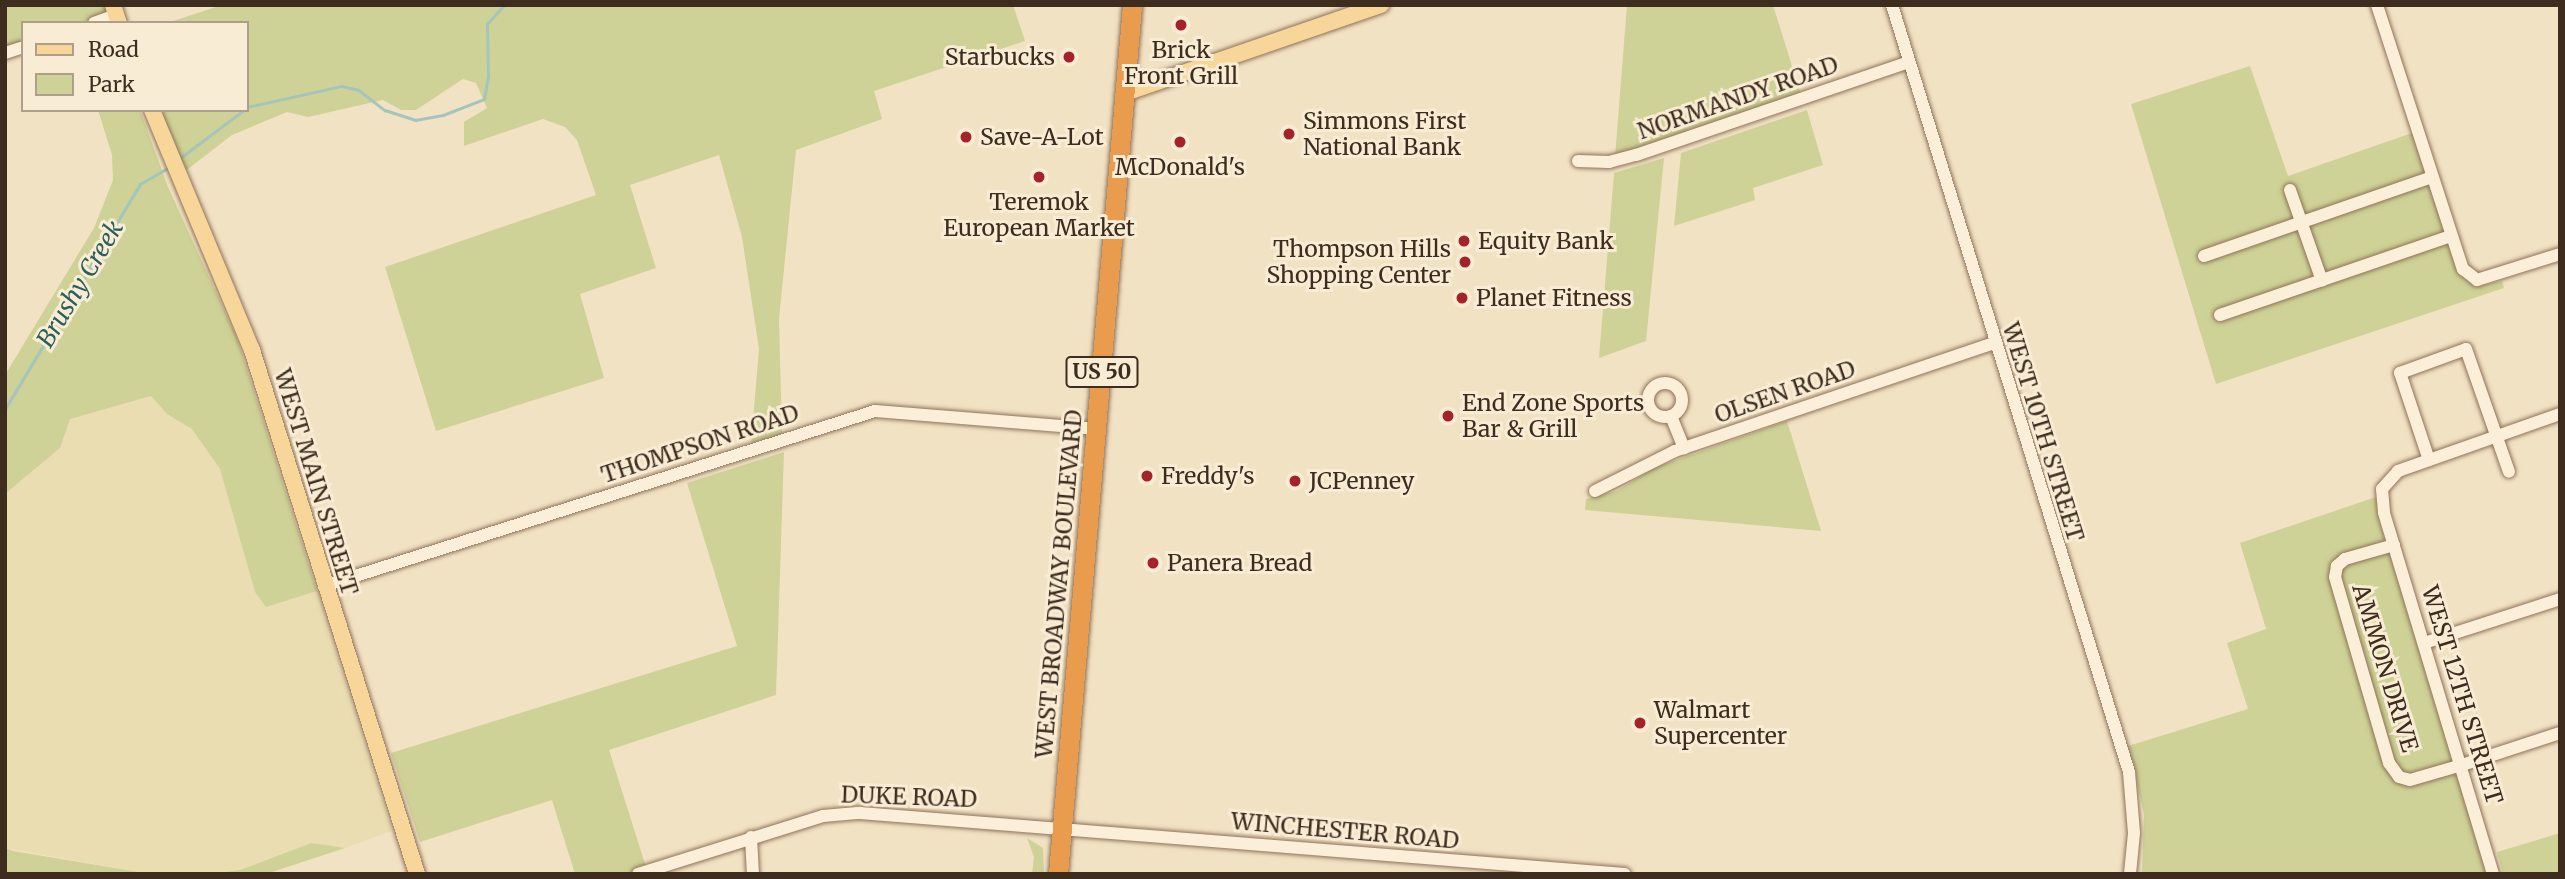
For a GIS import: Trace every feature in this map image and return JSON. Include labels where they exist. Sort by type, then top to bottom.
[{"type":"highway","name":"WEST BROADWAY BOULEVARD","points":[[1058,874],[1132,5]]},
{"type":"main road","points":[[1125,93],[1381,5]]},
{"type":"main road","name":"WEST MAIN STREET","points":[[153,112],[252,350],[324,586],[417,874]]},
{"type":"street","name":"WEST 10TH STREET","points":[[1892,5],[1994,343],[2129,772],[2134,833],[2130,874]]},
{"type":"street","points":[[2376,5],[2452,236],[2468,275],[2486,279],[2560,254]]},
{"type":"street","points":[[99,21],[116,14]]},
{"type":"street","name":"NORMANDY ROAD","points":[[1578,161],[1609,162],[1636,155],[1909,62]]},
{"type":"street","points":[[2204,256],[2432,177]]},
{"type":"street","points":[[2290,190],[2322,281]]},
{"type":"street","points":[[2220,315],[2452,236]]},
{"type":"street","name":"OLSEN ROAD","points":[[1595,491],[1636,467],[1684,448],[1994,343]]},
{"type":"street","points":[[2509,472],[2497,436],[2466,349],[2400,373],[2429,460],[2497,436],[2560,414]]},
{"type":"street","name":"THOMPSON ROAD","points":[[324,586],[875,411],[1098,429]]},
{"type":"street","points":[[1671,416],[1684,448]]},
{"type":"street","name":"WEST 12TH STREET","points":[[2429,460],[2398,471],[2385,482],[2382,499],[2493,874]]},
{"type":"street","name":"AMMON DRIVE","points":[[2394,545],[2345,559],[2337,566],[2335,577],[2389,763],[2399,777],[2410,780],[2462,765]]},
{"type":"street","points":[[2424,643],[2560,599]]},
{"type":"street","points":[[2462,765],[2560,733]]},
{"type":"street","name":"DUKE ROAD","points":[[638,874],[751,838],[848,813],[1062,829]]},
{"type":"street","name":"WINCHESTER ROAD","points":[[1062,829],[1625,874]]},
{"type":"street","points":[[751,838],[753,874]]},
{"type":"shaded area","points":[[151,396],[167,414],[192,429],[220,469],[255,592],[266,607],[317,591],[392,831],[345,848],[311,843],[240,870],[211,874],[151,874],[5,848],[5,494],[60,448],[69,419]]},
{"type":"green space","points":[[5,5],[106,5],[108,10],[101,21],[21,21],[21,48],[5,53]]},
{"type":"green space","points":[[222,5],[1013,5],[1025,41],[874,91],[882,119],[796,150],[779,319],[782,435],[751,443],[759,349],[742,237],[719,155],[630,185],[656,268],[580,294],[604,378],[436,431],[385,267],[596,195],[577,140],[565,127],[543,119],[464,146],[464,122],[487,108],[476,83],[463,79],[416,110],[401,110],[383,100],[308,117],[287,112],[232,135],[184,172],[161,112],[248,112],[248,21],[173,21]]},
{"type":"green space","points":[[1627,5],[1773,5],[1802,98],[1615,157]]},
{"type":"green space","points":[[2250,66],[2288,176],[2412,133],[2456,267],[2468,282],[2479,286],[2502,281],[2504,288],[2216,384],[2131,104]]},
{"type":"green space","points":[[1807,110],[1823,165],[1753,188],[1755,200],[1674,226],[1681,153]]},
{"type":"green space","points":[[99,112],[141,112],[168,187],[237,338],[317,591],[266,607],[255,592],[220,469],[192,429],[167,414],[151,396],[70,419],[60,448],[5,494],[5,375],[94,228],[113,180],[112,155]]},
{"type":"green space","points":[[1664,158],[1646,341],[1599,358],[1614,173]]},
{"type":"green space","points":[[1787,421],[1821,531],[1585,510],[1586,499],[1617,491],[1654,468]]},
{"type":"green space","points":[[784,452],[776,695],[609,750],[646,867],[626,874],[575,874],[552,800],[420,842],[391,753],[737,646],[687,483]]},
{"type":"green space","points":[[2376,497],[2380,524],[2488,874],[2142,874],[2144,814],[2128,746],[2248,709],[2227,643],[2266,629],[2240,543]]},
{"type":"green space","points":[[2560,833],[2560,874],[2503,874],[2497,852]]},
{"type":"green space","points":[[1027,838],[1043,848],[1044,874],[1032,874],[1034,857]]},
{"type":"green space","points":[[311,843],[345,848],[266,874],[211,874],[240,870]]},
{"type":"green space","points":[[5,848],[13,851],[151,874],[5,874]]},
{"type":"waterway","name":"Brushy Creek","points":[[248,107],[342,86],[359,90],[385,110],[415,120],[443,115],[484,99],[488,77],[487,24],[504,5]]},
{"type":"waterway","name":"Brushy Creek","points":[[180,158],[241,112]]},
{"type":"waterway","name":"Brushy Creek","points":[[5,409],[140,184],[166,169]]},
{"type":"place","name":"Brick Front Grill","points":[[1181,25]]},
{"type":"place","name":"Starbucks","points":[[1069,57]]},
{"type":"place","name":"Simmons First National Bank","points":[[1289,134]]},
{"type":"place","name":"Save-A-Lot","points":[[966,137]]},
{"type":"place","name":"McDonald's","points":[[1180,142]]},
{"type":"place","name":"Teremok European Market","points":[[1039,177]]},
{"type":"place","name":"Equity Bank","points":[[1464,241]]},
{"type":"place","name":"Thompson Hills Shopping Center","points":[[1465,262]]},
{"type":"place","name":"Planet Fitness","points":[[1462,298]]},
{"type":"place","name":"End Zone Sports Bar & Grill","points":[[1448,416]]},
{"type":"place","name":"Freddy's","points":[[1147,476]]},
{"type":"place","name":"JCPenney","points":[[1295,481]]},
{"type":"place","name":"Panera Bread","points":[[1153,563]]},
{"type":"place","name":"Walmart Supercenter","points":[[1640,723]]}]
